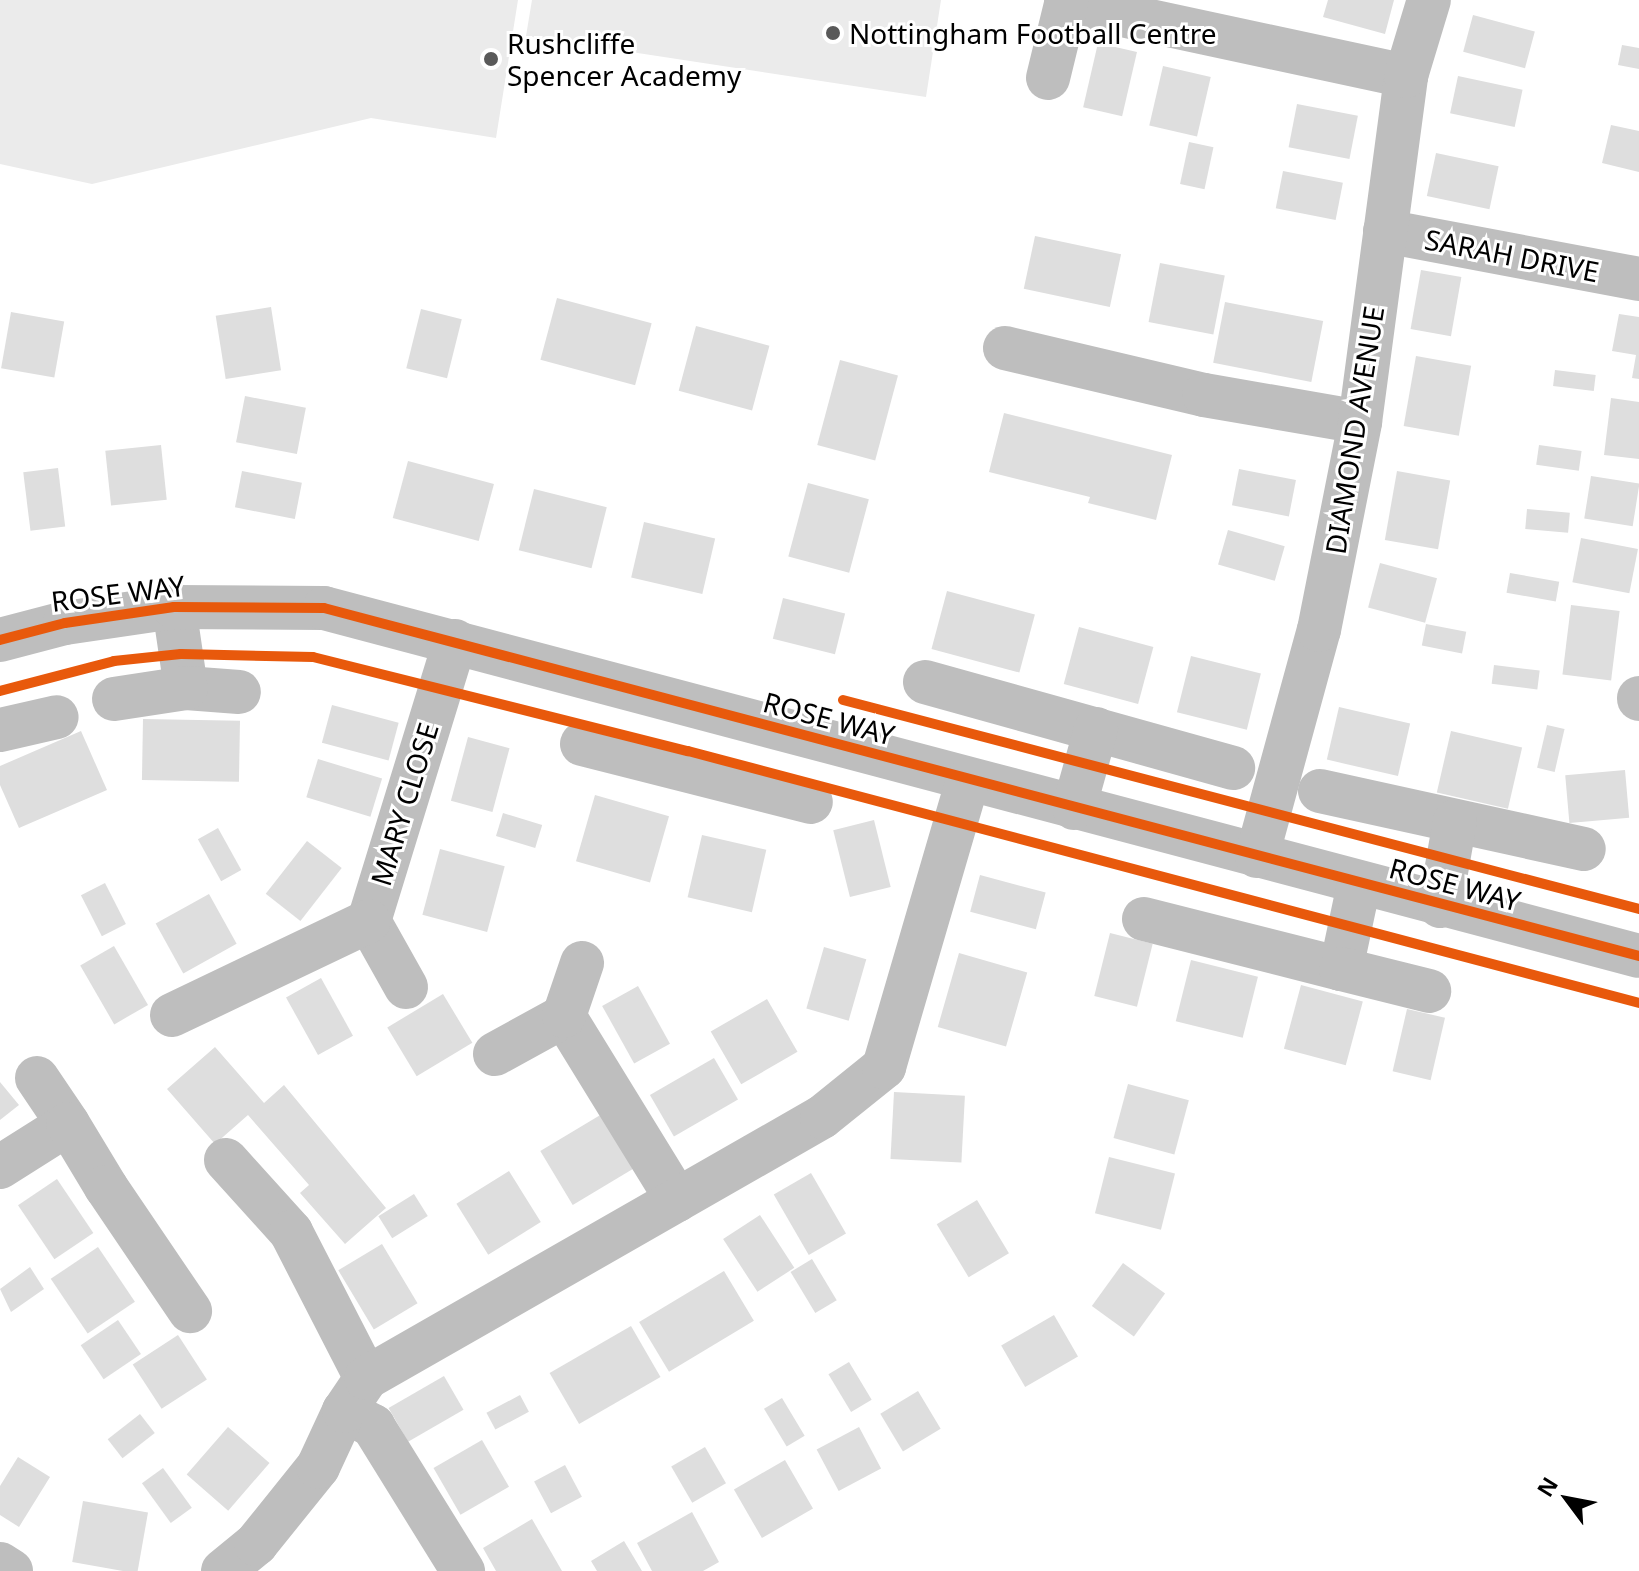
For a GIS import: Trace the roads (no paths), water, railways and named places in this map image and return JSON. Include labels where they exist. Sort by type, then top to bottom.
[{"type":"street","name":"DIAMOND AVENUE","points":[[1257,856],[1319,630],[1360,422],[1406,76],[1429,0]]},
{"type":"street","points":[[1048,78],[1067,1],[1406,76]]},
{"type":"street","name":"SARAH DRIVE","points":[[1385,231],[1639,279]]},
{"type":"street","points":[[1005,348],[1204,395],[1360,422]]},
{"type":"street","points":[[174,607],[186,688]]},
{"type":"street","name":"ROSE WAY","points":[[0,640],[65,623],[174,607],[324,608],[1440,906],[1639,956]]},
{"type":"street","name":"MARY CLOSE","points":[[406,987],[369,921],[455,641]]},
{"type":"street","points":[[925,682],[1233,768]]},
{"type":"street","points":[[114,699],[186,688],[239,692]]},
{"type":"street","points":[[683,769],[698,709]]},
{"type":"street","points":[[0,730],[57,717]]},
{"type":"street","points":[[1074,808],[1096,729]]},
{"type":"street","points":[[582,744],[811,802]]},
{"type":"street","points":[[223,1571],[267,1557],[355,1394],[677,1200],[822,1117],[884,1067],[968,780]]},
{"type":"street","points":[[1320,791],[1584,849]]},
{"type":"street","points":[[1440,906],[1455,821]]},
{"type":"street","points":[[1341,969],[1359,884]]},
{"type":"street","points":[[1144,919],[1429,991]]},
{"type":"street","name":"MARY CLOSE","points":[[172,1015],[369,921]]},
{"type":"street","points":[[495,1054],[564,1016],[582,963]]},
{"type":"street","points":[[564,1016],[677,1200]]},
{"type":"street","points":[[37,1078],[190,1311]]},
{"type":"street","points":[[0,1167],[68,1124]]},
{"type":"street","points":[[226,1160],[291,1232],[355,1394],[463,1571]]},
{"type":"street","points":[[0,1564],[11,1571]]},
{"type":"place","name":"Nottingham Football Centre","points":[[833,33]]},
{"type":"place","name":"Rushcliffe Spencer Academy","points":[[491,59]]}]
